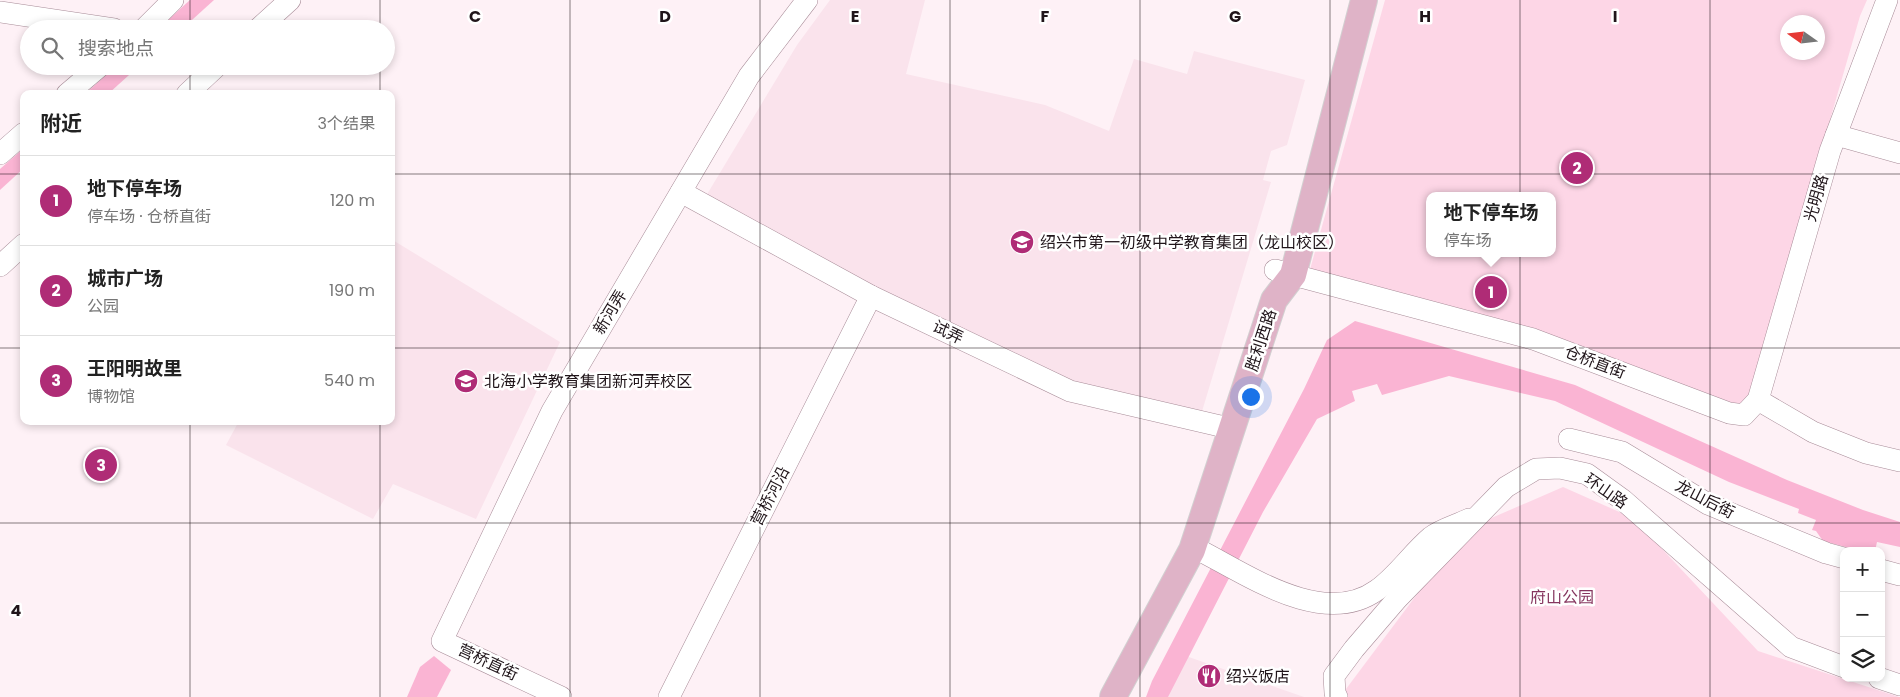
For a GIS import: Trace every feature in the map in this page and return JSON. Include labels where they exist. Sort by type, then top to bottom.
[{"type":"main road","name":"胜利西路","points":[[1284,272],[1353,0]]},
{"type":"main road","name":"胜利西路","points":[[1099,697],[1183,546],[1228,428],[1284,272],[1364,0]]},
{"type":"main road","name":"胜利西路","points":[[1113,697],[1202,552],[1228,428]]},
{"type":"street","points":[[268,20],[290,0]]},
{"type":"street","name":"新河弄","points":[[442,641],[552,411],[750,76],[807,0]]},
{"type":"street","name":"光明路","points":[[1758,400],[1827,160],[1887,0]]},
{"type":"street","points":[[150,20],[161,4]]},
{"type":"street","points":[[0,12],[54,20]]},
{"type":"street","points":[[72,90],[89,75]]},
{"type":"street","points":[[191,90],[207,75]]},
{"type":"street","points":[[1836,134],[1900,153]]},
{"type":"street","points":[[0,154],[20,136]]},
{"type":"street","name":"试弄","points":[[681,192],[871,296],[1070,391],[1228,428]]},
{"type":"street","points":[[0,266],[20,248]]},
{"type":"street","name":"仓桥直街","points":[[1284,272],[1533,339],[1728,412],[1744,414],[1758,400]]},
{"type":"street","name":"营桥河沿","points":[[669,697],[871,296]]},
{"type":"street","points":[[1758,400],[1813,432],[1866,453],[1900,461]]},
{"type":"street","name":"龙山后街","points":[[1569,439],[1622,452],[1708,504],[1826,553],[1840,557]]},
{"type":"street","name":"环山路","points":[[1337,697],[1334,693],[1334,676],[1354,649],[1397,599],[1506,488],[1536,470],[1560,468],[1587,474],[1623,500],[1792,646],[1840,665]]},
{"type":"street","points":[[1202,552],[1253,580],[1282,593],[1329,604],[1345,602],[1364,597],[1377,590],[1433,536],[1480,514]]},
{"type":"street","points":[[1885,571],[1900,575]]},
{"type":"street","name":"营桥直街","points":[[442,641],[561,697]]},
{"type":"street","points":[[1885,680],[1900,685]]},
{"type":"shaded area","points":[[190,0],[214,0],[192,20],[168,20]]},
{"type":"shaded area","name":"绍兴市第一初级中学教育集团（龙山校区）","points":[[830,0],[925,0],[906,74],[1045,105],[1109,131],[1134,59],[1187,74],[1194,51],[1305,80],[1287,145],[1271,151],[1263,180],[1271,182],[1200,418],[1070,391],[706,196],[797,45]]},
{"type":"shaded area","points":[[106,75],[129,75],[112,90],[89,90]]},
{"type":"shaded area","points":[[20,152],[20,172],[0,190],[0,169]]},
{"type":"shaded area","name":"北海小学教育集团新河弄校区","points":[[395,241],[560,342],[476,519],[393,484],[373,519],[226,445],[237,425],[395,425]]},
{"type":"shaded area","points":[[1355,321],[1575,385],[1787,480],[1863,510],[1900,522],[1900,547],[1877,542],[1876,547],[1846,547],[1823,541],[1816,531],[1812,530],[1816,520],[1798,513],[1799,509],[1729,482],[1555,401],[1449,376],[1382,395],[1377,384],[1352,391],[1355,401],[1317,419],[1263,512],[1168,697],[1146,697],[1152,681],[1304,389],[1327,340]]},
{"type":"shaded area","name":"绍兴饭店","points":[[1183,655],[1304,697],[1165,697]]},
{"type":"shaded area","points":[[434,656],[451,670],[437,697],[407,697],[420,667]]},
{"type":"green space","points":[[1385,0],[1867,0],[1860,16],[1746,411],[1306,284]]},
{"type":"green space","name":"府山公园","points":[[1563,487],[1633,518],[1758,651],[1840,678],[1840,682],[1853,682],[1899,697],[1345,697],[1343,693],[1466,529]]},
{"type":"place","name":"城市广场","points":[[1577,168]]},
{"type":"place","name":"绍兴市第一初级中学教育集团（龙山校区）","points":[[1022,242]]},
{"type":"place","name":"地下停车场","points":[[1491,292]]},
{"type":"place","name":"北海小学教育集团新河弄校区","points":[[466,381]]},
{"type":"place","name":"王阳明故里","points":[[101,465]]},
{"type":"place","name":"绍兴饭店","points":[[1209,676]]}]
